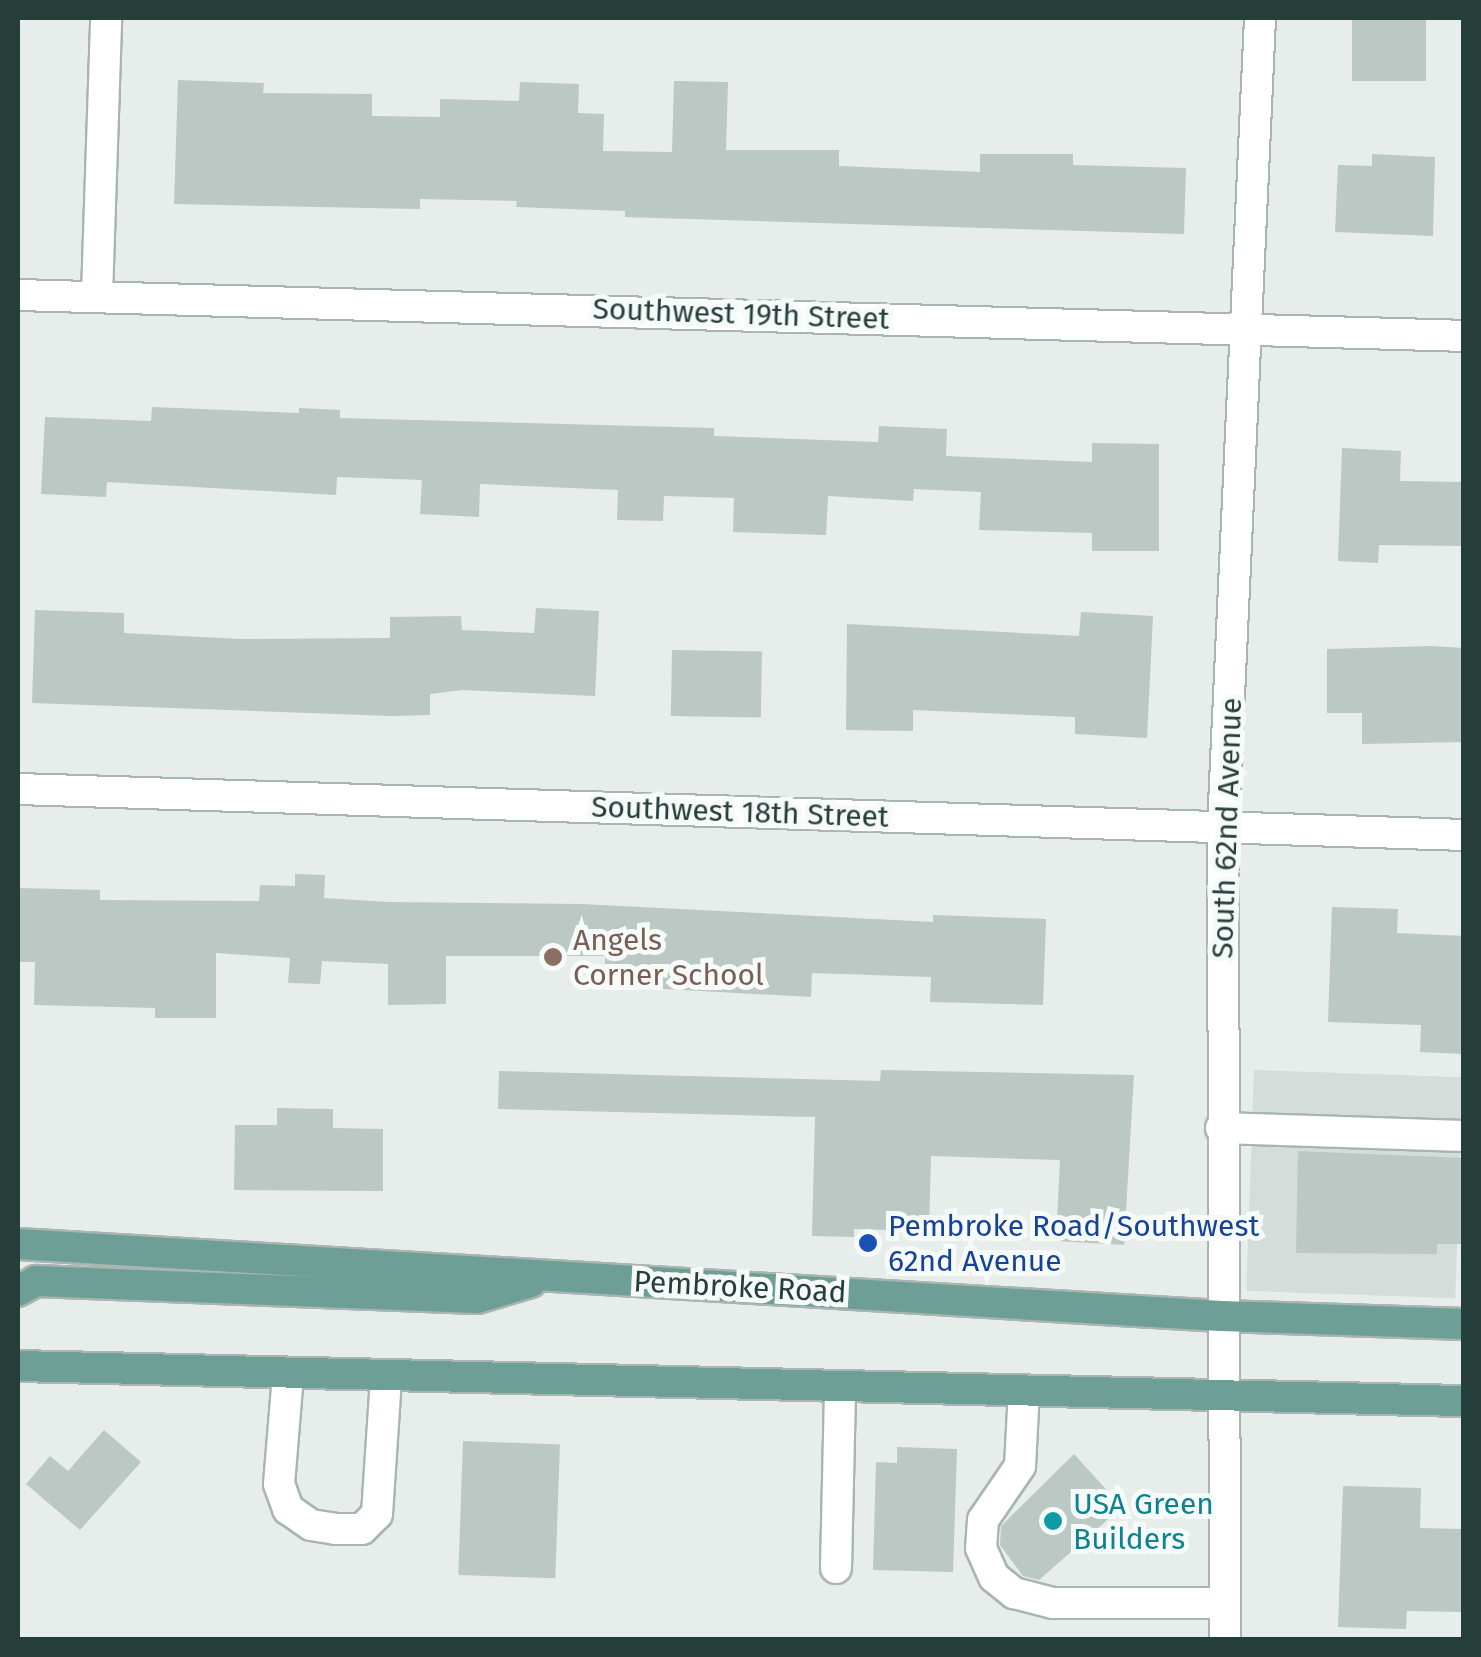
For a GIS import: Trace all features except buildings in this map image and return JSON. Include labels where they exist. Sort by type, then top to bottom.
[{"type":"main road","name":"Pembroke Road","points":[[18,1244],[1220,1316],[1464,1324]]},
{"type":"main road","points":[[18,1291],[36,1280],[477,1298],[552,1276]]},
{"type":"main road","points":[[18,1366],[386,1379],[1225,1392],[1464,1401]]},
{"type":"street","points":[[97,296],[106,18]]},
{"type":"street","name":"South 62nd Avenue","points":[[1225,1640],[1225,1392],[1220,1316],[1224,827],[1260,18]]},
{"type":"street","name":"Southwest 19th Street","points":[[18,295],[1464,336]]},
{"type":"street","name":"Southwest 18th Street","points":[[18,789],[1464,834]]},
{"type":"street","points":[[1221,1128],[1464,1136]]},
{"type":"street","points":[[288,1375],[279,1484],[288,1509],[311,1525],[336,1529],[362,1529],[377,1514],[386,1379]]},
{"type":"street","points":[[836,1568],[840,1386]]},
{"type":"street","points":[[1024,1390],[1020,1466],[983,1520],[981,1548],[994,1577],[1014,1592],[1053,1603],[1225,1603]]},
{"type":"shaded area","points":[[1254,1070],[1463,1077],[1455,1298],[1246,1291]]},
{"type":"place","name":"Angels Corner School","points":[[553,957]]},
{"type":"place","name":"Pembroke Road/Southwest 62nd Avenue","points":[[868,1243]]},
{"type":"place","name":"USA Green Builders","points":[[1053,1521]]}]
